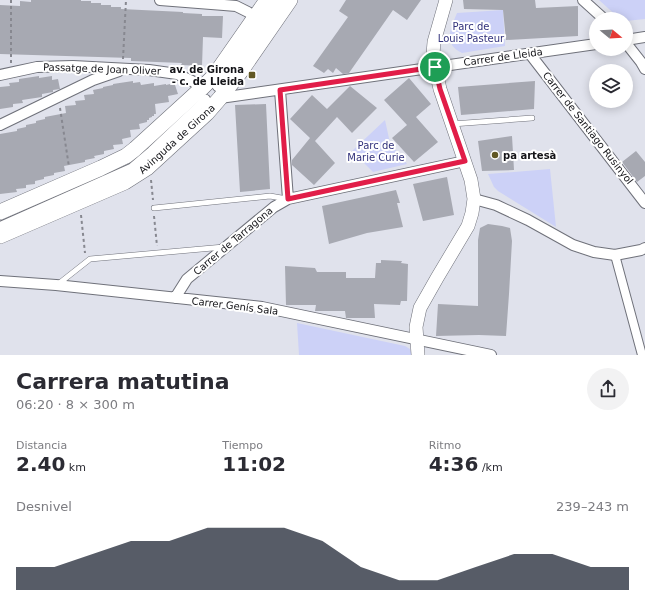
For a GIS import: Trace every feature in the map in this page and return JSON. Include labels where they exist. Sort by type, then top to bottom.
[{"type":"main road","name":"Avinguda de Girona","points":[[0,236],[119,184],[141,172],[165,151],[207,113],[214,76],[267,0]]},
{"type":"main road","name":"Avinguda de Girona","points":[[0,212],[126,156],[241,71],[290,0]]},
{"type":"street","points":[[160,0],[236,6],[255,17]]},
{"type":"street","points":[[0,226],[131,168],[151,151],[211,93],[278,0]]},
{"type":"street","points":[[418,355],[416,327],[420,308],[468,226],[474,199],[472,180],[440,89],[433,54],[434,42],[446,0]]},
{"type":"street","points":[[583,0],[596,12]]},
{"type":"street","points":[[633,40],[645,37]]},
{"type":"street","name":"Carrer de Lleida","points":[[211,93],[280,90],[589,45]]},
{"type":"street","points":[[633,51],[644,65]]},
{"type":"street","name":"Carrer de Santiago Rusinyol","points":[[530,54],[645,203]]},
{"type":"street","name":"Passatge de Joan Oliver","points":[[0,75],[37,67],[84,67],[160,71],[177,74],[192,81],[211,93]]},
{"type":"street","points":[[75,89],[88,77],[88,70],[84,67]]},
{"type":"street","points":[[0,125],[93,80],[123,69]]},
{"type":"street","points":[[280,90],[288,199]]},
{"type":"street","name":"Carrer de Tarragona","points":[[175,298],[187,279],[274,207],[288,199],[465,161]]},
{"type":"street","points":[[474,199],[496,205],[528,220],[574,245],[594,252],[616,255],[645,248]]},
{"type":"street","points":[[616,255],[642,355]]},
{"type":"street","name":"Carrer Genís Sala","points":[[0,281],[56,285],[262,307],[491,355]]},
{"type":"lane","points":[[452,124],[532,118]]},
{"type":"lane","points":[[154,208],[270,196],[288,199]]},
{"type":"lane","points":[[56,285],[90,259],[226,247]]},
{"type":"path","points":[[11,0],[11,73]]},
{"type":"path","points":[[123,69],[126,0]]},
{"type":"green space","points":[[599,0],[645,0],[645,19],[633,20],[633,12],[612,12]]},
{"type":"green space","name":"Parc de Louis Pasteur","points":[[503,10],[505,46],[462,53],[452,45],[450,35],[452,24],[457,13]]},
{"type":"green space","name":"Parc de Marie Curie","points":[[385,120],[390,143],[407,164],[373,172],[352,151]]},
{"type":"green space","points":[[550,169],[556,227],[498,191],[494,187],[488,174]]},
{"type":"green space","points":[[297,323],[405,346],[410,349],[412,355],[299,355]]},
{"type":"building","points":[[31,0],[81,0],[91,1],[91,3],[101,3],[101,5],[111,5],[111,7],[121,7],[121,9],[183,12],[202,14],[202,16],[223,16],[222,38],[203,37],[202,66],[181,65],[182,63],[131,61],[131,58],[0,54],[0,5],[20,6],[20,1],[31,2]]},
{"type":"building","points":[[346,0],[421,0],[407,20],[393,10],[349,73],[343,74],[336,68],[333,73],[328,69],[324,73],[313,66],[348,17],[339,11]]},
{"type":"building","points":[[463,0],[535,0],[536,8],[578,6],[578,36],[506,40],[503,10],[464,9]]},
{"type":"building","points":[[39,76],[39,78],[52,76],[52,80],[58,79],[60,89],[42,94],[42,97],[22,100],[23,103],[13,104],[13,107],[0,109],[0,87],[10,86],[9,83],[19,82],[19,79]]},
{"type":"building","points":[[409,78],[431,104],[416,117],[438,142],[414,162],[392,138],[407,125],[384,100]]},
{"type":"building","points":[[133,81],[133,83],[140,82],[141,85],[154,83],[154,86],[166,84],[175,85],[178,94],[168,96],[169,102],[155,104],[156,114],[149,118],[147,122],[139,124],[140,129],[130,130],[131,137],[122,139],[123,144],[113,145],[114,149],[104,151],[104,154],[94,156],[95,158],[85,160],[85,162],[64,166],[65,171],[44,177],[44,179],[35,181],[35,184],[26,185],[26,188],[16,189],[17,192],[0,194],[0,134],[17,131],[17,129],[26,127],[26,125],[45,119],[45,117],[66,113],[65,106],[76,105],[75,101],[85,100],[84,95],[94,94],[93,90],[113,84]]},
{"type":"building","points":[[535,81],[534,109],[461,115],[458,87]]},
{"type":"building","points":[[350,86],[377,108],[352,133],[337,117],[315,141],[335,163],[314,185],[292,165],[292,160],[310,138],[290,119],[312,95],[327,109]]},
{"type":"building","points":[[266,104],[270,189],[240,192],[235,105]]},
{"type":"building","points":[[512,136],[514,170],[482,171],[478,141]]},
{"type":"building","points":[[636,151],[645,162],[645,176],[637,182],[622,162]]},
{"type":"building","points":[[447,177],[454,215],[423,221],[413,184]]},
{"type":"building","points":[[396,190],[400,203],[397,203],[403,227],[367,233],[329,244],[322,206]]},
{"type":"building","points":[[488,224],[510,228],[512,241],[506,336],[436,336],[438,304],[478,306],[478,240],[480,228]]},
{"type":"building","points":[[381,260],[402,261],[401,263],[408,264],[407,301],[401,301],[400,305],[374,304],[375,318],[346,318],[345,311],[315,311],[316,305],[286,305],[285,266],[315,268],[317,272],[346,272],[346,278],[375,278],[376,263],[381,263]]},
{"type":"place","name":"av. de Girona - c. de Lleida","points":[[252,75]]},
{"type":"place","name":"pa artesà","points":[[495,155]]},
{"type":"route","points":[[435,67],[440,89],[465,161],[288,199],[280,90],[435,67]]}]
